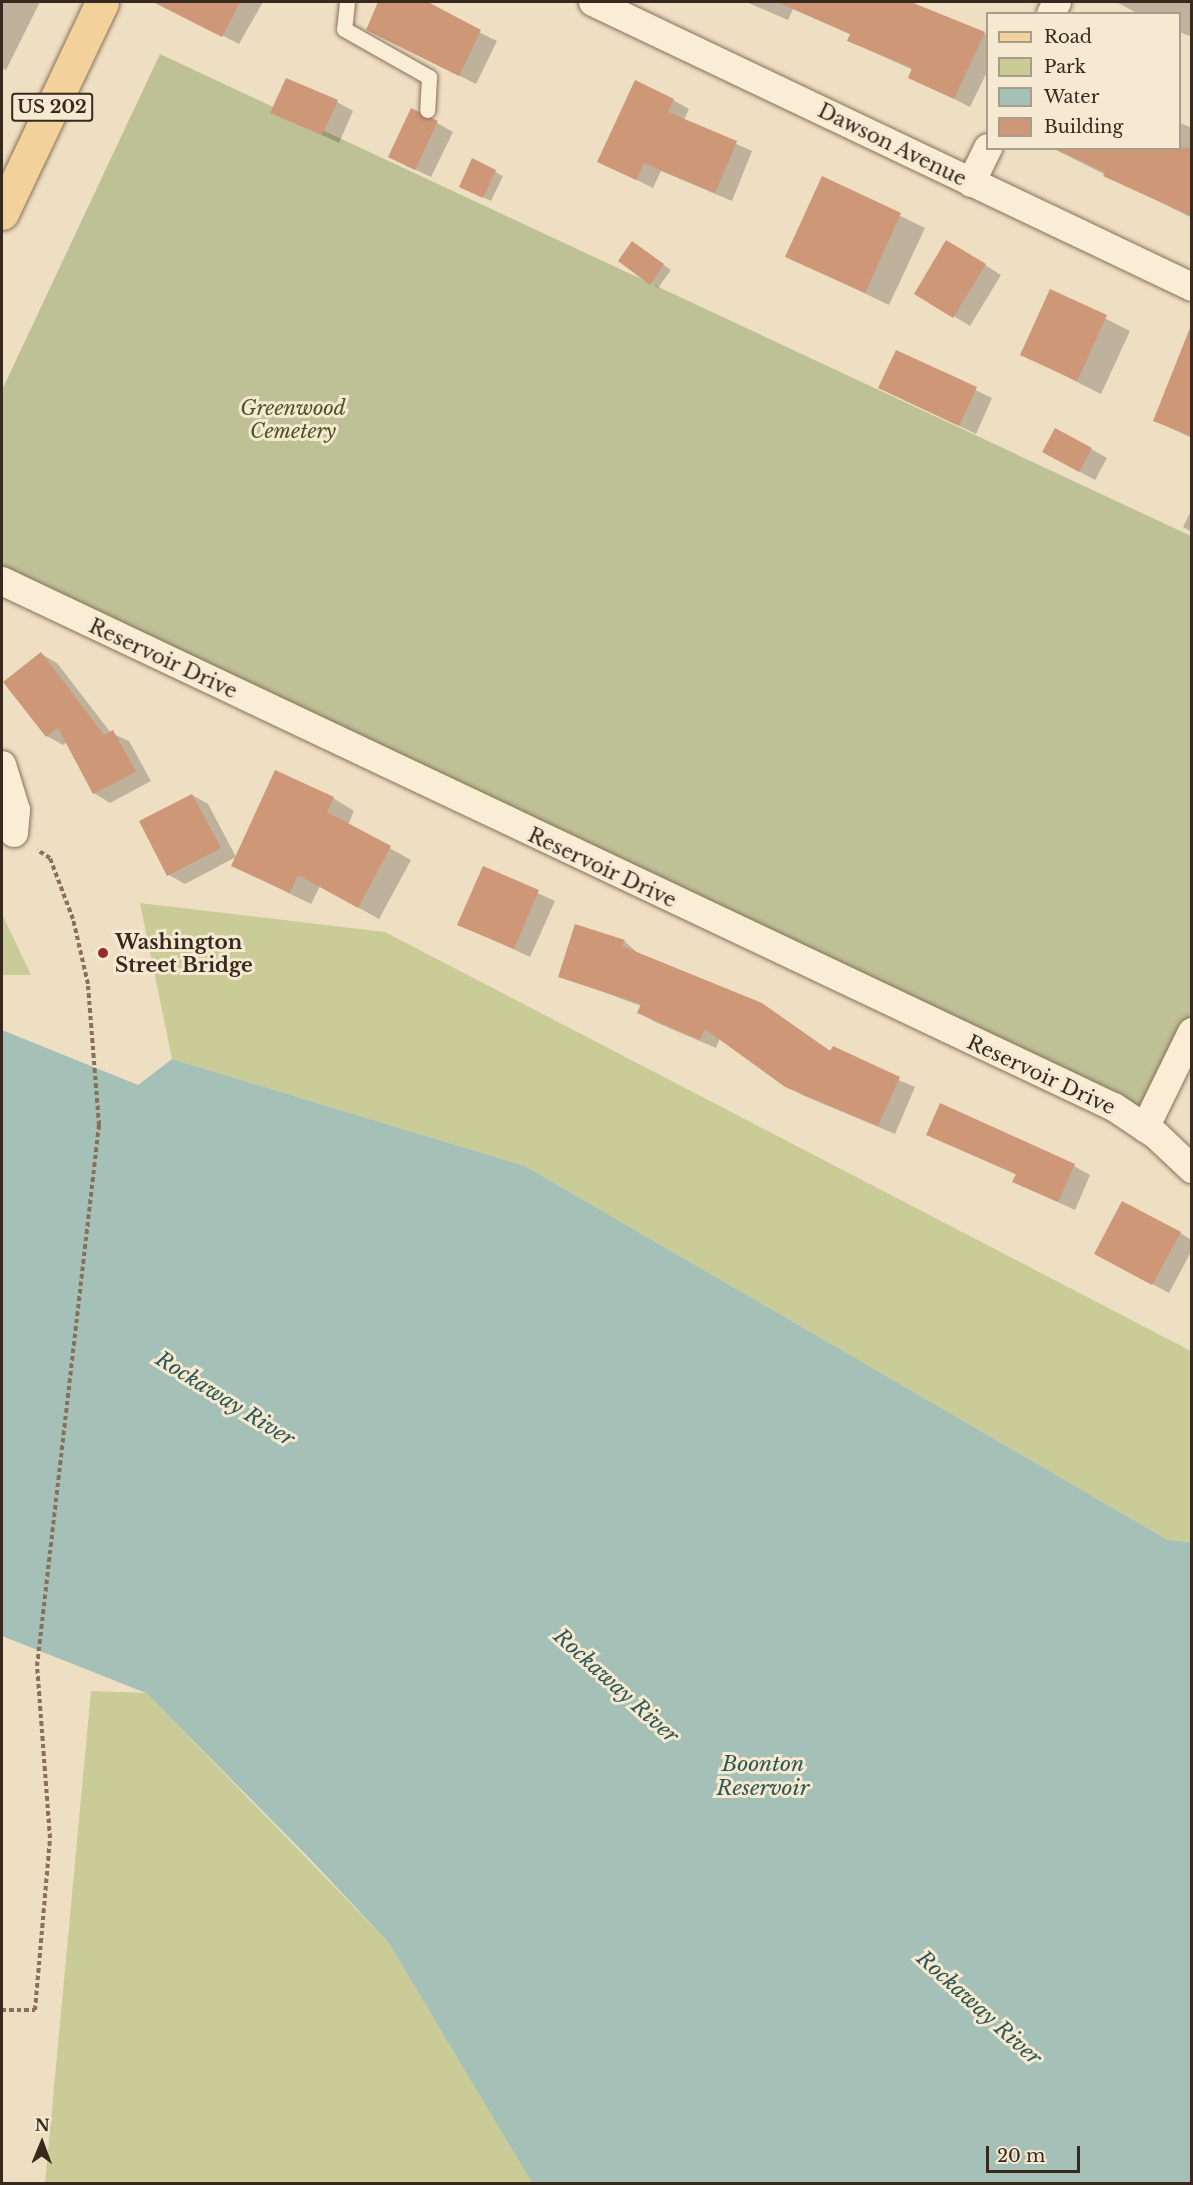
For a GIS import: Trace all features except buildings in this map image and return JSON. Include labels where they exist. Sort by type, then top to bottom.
[{"type":"main road","name":"US 202","points":[[2,213],[102,2]]},
{"type":"street","name":"Dawson Avenue","points":[[593,2],[1191,287]]},
{"type":"street","points":[[971,183],[987,150]]},
{"type":"street","name":"Reservoir Drive","points":[[2,581],[1114,1107],[1145,1128],[1191,1169]]},
{"type":"street","points":[[2,765],[14,802],[14,833]]},
{"type":"street","points":[[1145,1128],[1191,1032]]},
{"type":"lane","points":[[347,2],[344,29],[429,77],[427,110]]},
{"type":"path","points":[[2,2010],[35,2010],[50,1838],[37,1666],[99,1125],[97,1053],[81,952],[50,858],[14,833]]},
{"type":"green space","name":"Greenwood Cemetery","points":[[160,54],[1191,536],[1191,1048],[1154,1123],[2,588],[2,390]]},
{"type":"green space","points":[[140,903],[385,932],[1191,1351],[1191,1542],[1168,1540],[525,1166],[172,1059]]},
{"type":"green space","points":[[2,914],[31,975],[2,975]]},
{"type":"green space","points":[[91,1691],[146,1693],[388,1942],[532,2183],[45,2184]]},
{"type":"water","name":"Boonton Reservoir","points":[[2,1030],[138,1085],[172,1059],[525,1166],[1168,1540],[1191,1542],[1191,2183],[532,2183],[388,1942],[312,1861],[146,1693],[2,1636]]},
{"type":"place","name":"Washington Street Bridge","points":[[103,953]]},
{"type":"water label","name":"Rockaway River","points":[[225,1399]]},
{"type":"water label","name":"Rockaway River","points":[[616,1686]]},
{"type":"water label","name":"Rockaway River","points":[[979,2008]]}]
